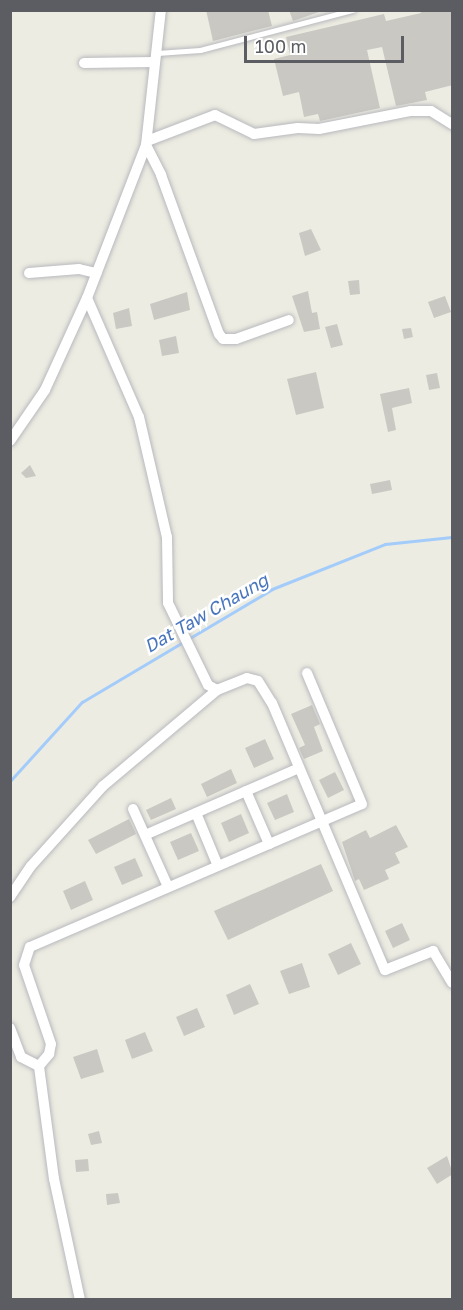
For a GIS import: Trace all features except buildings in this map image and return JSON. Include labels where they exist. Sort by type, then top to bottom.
[{"type":"street","points":[[10,441],[45,390],[87,298],[146,143],[159,12]]},
{"type":"street","points":[[84,63],[155,58]]},
{"type":"street","points":[[146,143],[215,115],[254,134],[298,128],[319,129],[411,111],[431,111],[453,124]]},
{"type":"street","points":[[146,143],[161,175],[219,334],[223,339],[236,339],[289,320]]},
{"type":"street","points":[[29,273],[79,269],[97,273]]},
{"type":"street","points":[[87,298],[139,417],[167,537],[168,603],[208,685],[217,690]]},
{"type":"street","points":[[80,1299],[54,1179],[39,1066],[49,1054],[51,1044],[24,964],[30,947],[362,804],[307,673]]},
{"type":"street","points":[[10,897],[31,866],[104,786],[217,690],[247,678],[258,681],[272,703],[385,970],[433,951],[453,983]]},
{"type":"street","points":[[145,835],[299,768]]},
{"type":"street","points":[[246,791],[269,844]]},
{"type":"street","points":[[133,809],[168,887]]},
{"type":"street","points":[[196,813],[218,866]]},
{"type":"street","points":[[10,1028],[21,1057],[39,1066]]},
{"type":"lane","points":[[155,58],[186,53],[353,10]]},
{"type":"waterway","name":"Dat Taw Chaung","points":[[10,781],[82,702],[272,589],[385,544],[452,537]]}]
